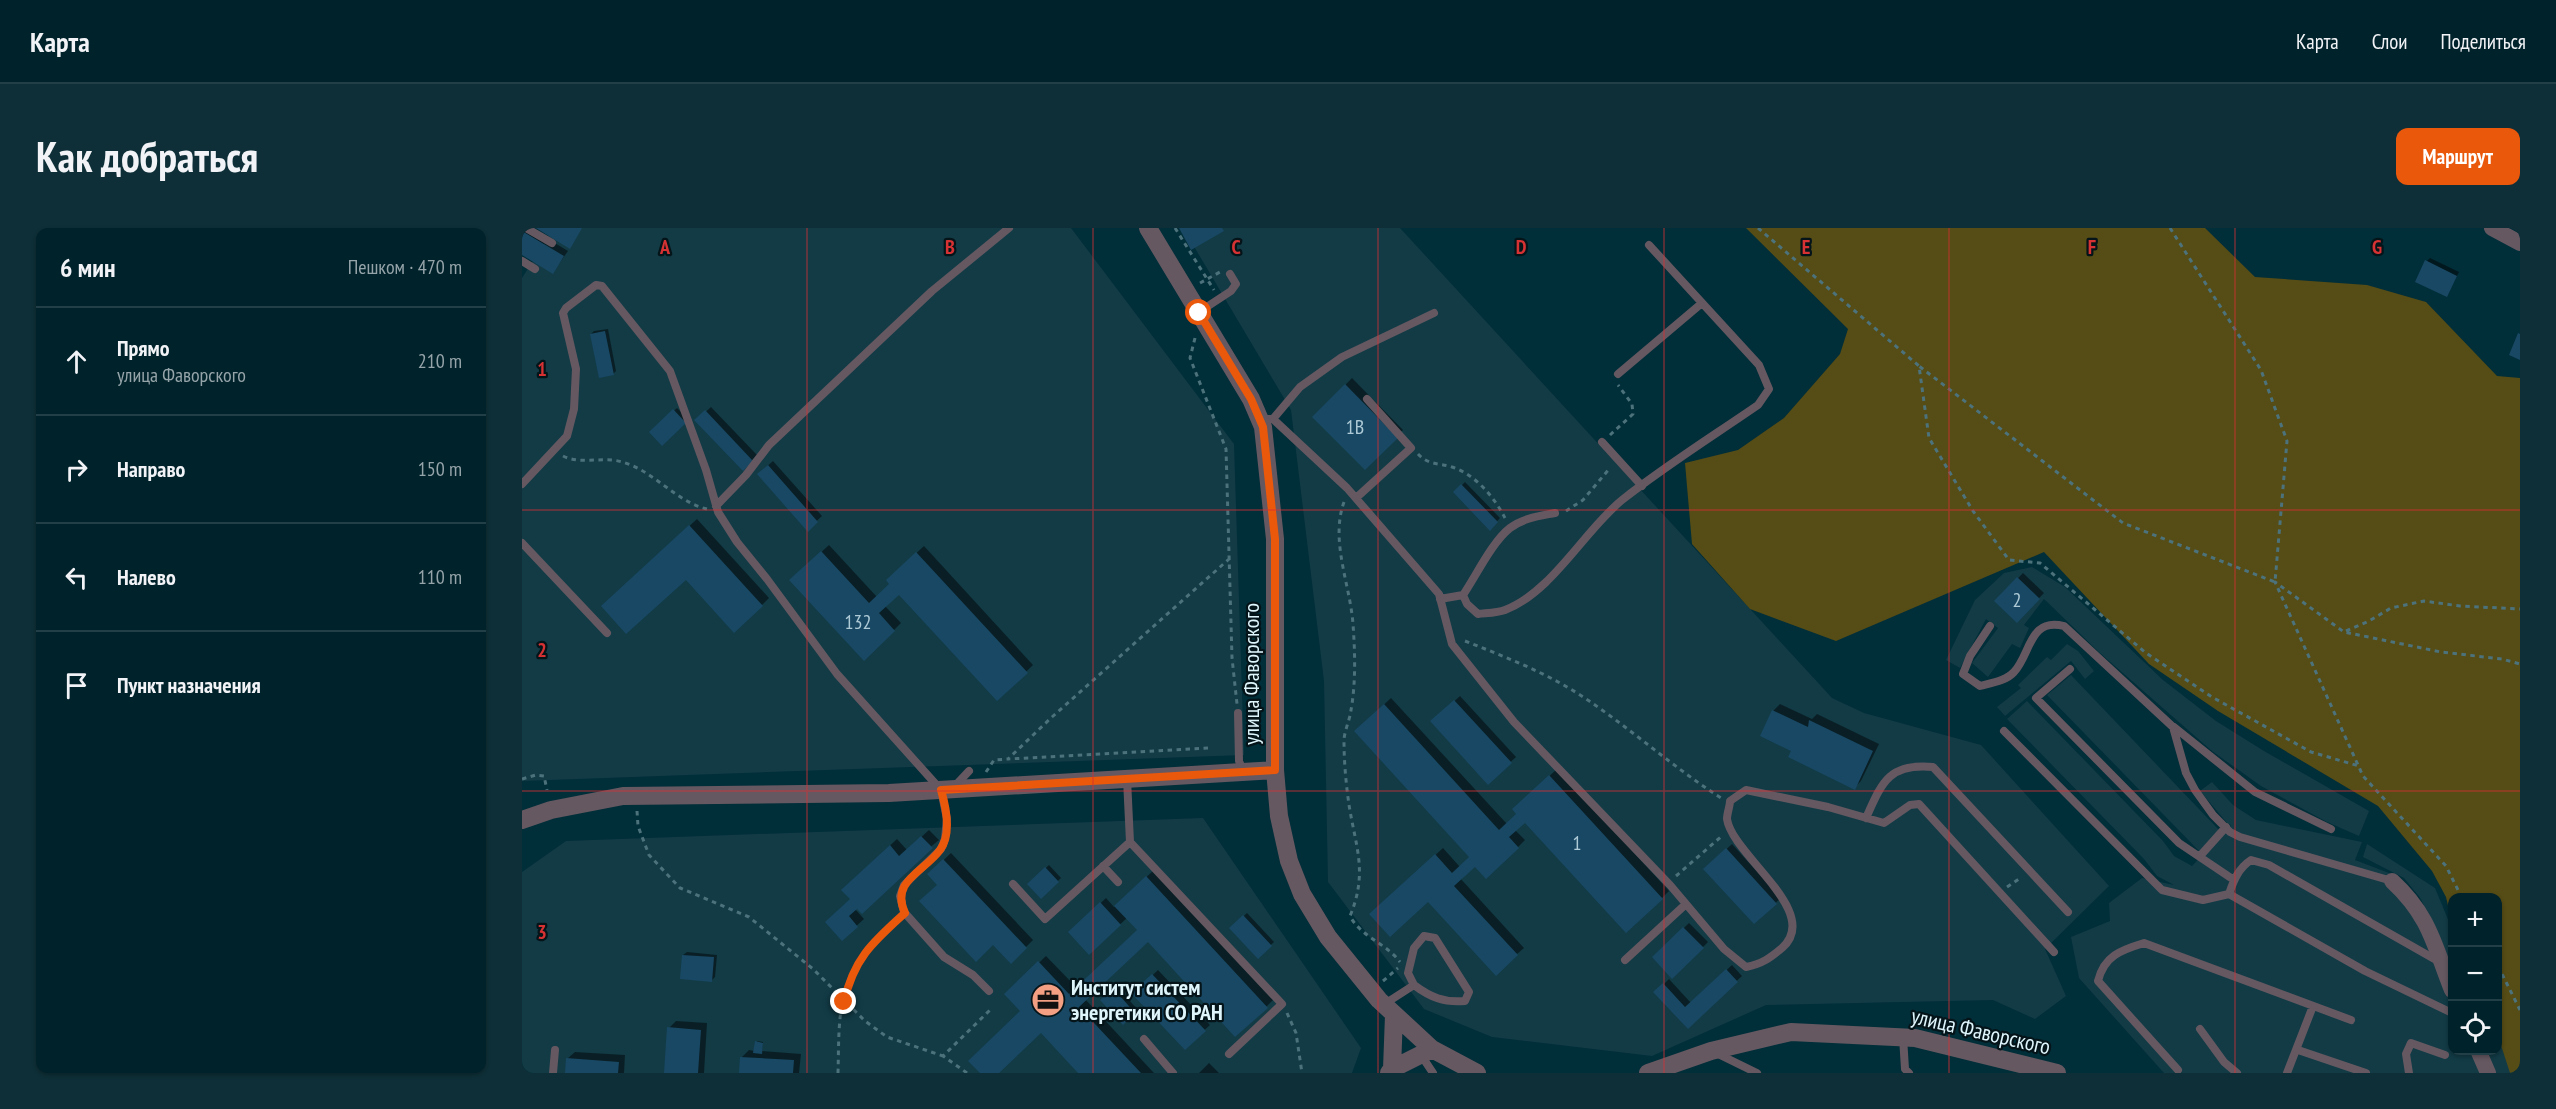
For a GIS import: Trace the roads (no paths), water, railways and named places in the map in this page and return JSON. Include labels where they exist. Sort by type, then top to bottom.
[{"type":"street","name":"улица Фаворского","points":[[1148,228],[1251,399],[1267,419],[1275,539],[1275,770],[1279,816],[1288,861],[1302,894],[1328,937],[1388,1010],[1426,1052],[1477,1073]]},
{"type":"street","points":[[2492,228],[2520,243]]},
{"type":"street","points":[[522,820],[551,810],[623,796],[869,793],[1275,770]]},
{"type":"street","points":[[2392,881],[2419,909],[2428,925],[2448,980]]},
{"type":"street","points":[[1388,1010],[1390,1071],[1426,1052]]},
{"type":"street","name":"улица Фаворского","points":[[1648,1073],[1711,1051],[1791,1032],[1915,1038],[2057,1073]]},
{"type":"street","points":[[2480,1055],[2488,1073]]},
{"type":"lane","points":[[526,228],[552,243]]},
{"type":"lane","points":[[717,509],[769,445],[932,291],[1009,228]]},
{"type":"lane","points":[[1463,595],[1467,604],[1478,614],[1505,610],[1530,595],[1575,552],[1599,522],[1621,501],[1758,405],[1769,389],[1759,366],[1650,245]]},
{"type":"lane","points":[[522,261],[535,269]]},
{"type":"lane","points":[[1199,313],[1231,291],[1236,284],[1230,274]]},
{"type":"lane","points":[[522,484],[567,436],[574,409],[576,369],[562,313],[596,285],[602,286],[670,371],[706,470],[717,509],[737,542],[837,674],[947,789],[947,819],[945,839],[941,849],[904,885],[900,896],[905,913],[944,957],[973,975],[989,991]]},
{"type":"lane","points":[[1618,374],[1702,303]]},
{"type":"lane","points":[[1434,313],[1342,357],[1300,387],[1267,419],[1356,498],[1439,594],[1452,644],[1514,722],[1668,883],[1724,949],[1746,968],[1763,963],[1788,943],[1793,925],[1782,896],[1734,837],[1727,818],[1730,801],[1746,790],[1828,807],[1884,823],[1910,805],[1918,804],[2054,952]]},
{"type":"lane","points":[[1356,498],[1412,448],[1367,399]]},
{"type":"lane","points":[[1602,442],[1642,486]]},
{"type":"lane","points":[[1440,598],[1463,595],[1501,537],[1510,528],[1526,519],[1555,513]]},
{"type":"lane","points":[[522,543],[607,633]]},
{"type":"lane","points":[[1990,626],[1970,656],[1963,674],[1980,686],[1997,682],[2014,672],[2031,640],[2040,629],[2055,624],[2064,626],[2174,727],[2255,792],[2331,829]]},
{"type":"lane","points":[[2070,669],[2036,698],[2179,843],[2234,880]]},
{"type":"lane","points":[[1238,713],[1239,761],[1243,772]]},
{"type":"lane","points":[[2174,727],[2186,773],[2213,815],[2240,837],[2392,881]]},
{"type":"lane","points":[[2004,731],[2162,890],[2203,900],[2229,894],[2365,971],[2448,1011]]},
{"type":"lane","points":[[1866,818],[1886,777],[1900,769],[1916,765],[1933,767],[2068,912]]},
{"type":"lane","points":[[947,789],[969,771]]},
{"type":"lane","points":[[1127,778],[1130,842],[1282,1004],[1229,1054]]},
{"type":"lane","points":[[2200,856],[2226,827]]},
{"type":"lane","points":[[1013,884],[1045,919],[1130,842]]},
{"type":"lane","points":[[2229,894],[2243,866],[2251,860],[2269,866],[2441,963]]},
{"type":"lane","points":[[1103,866],[1118,882]]},
{"type":"lane","points":[[1625,960],[1686,904]]},
{"type":"lane","points":[[1424,936],[1436,938],[1469,992],[1465,1001],[1450,1003],[1428,995],[1414,985],[1408,973],[1414,948],[1424,936]]},
{"type":"lane","points":[[2178,1070],[2098,981],[2102,968],[2121,950],[2144,943],[2351,1020]]},
{"type":"lane","points":[[1388,1010],[1414,985]]},
{"type":"lane","points":[[2287,1073],[2298,1050],[2313,1006]]},
{"type":"lane","points":[[2200,1029],[2224,1062],[2237,1073]]},
{"type":"lane","points":[[1903,1037],[1905,1069],[1909,1073]]},
{"type":"lane","points":[[1144,1039],[1173,1073]]},
{"type":"lane","points":[[2409,1073],[2406,1054],[2411,1043],[2445,1055]]},
{"type":"lane","points":[[553,1073],[555,1050]]},
{"type":"lane","points":[[2298,1050],[2366,1073]]},
{"type":"lane","points":[[1711,1051],[1756,1073]]},
{"type":"lane","points":[[1426,1052],[1433,1073]]},
{"type":"place","name":"Институт систем энергетики СО РАН","points":[[1048,1000]]}]
